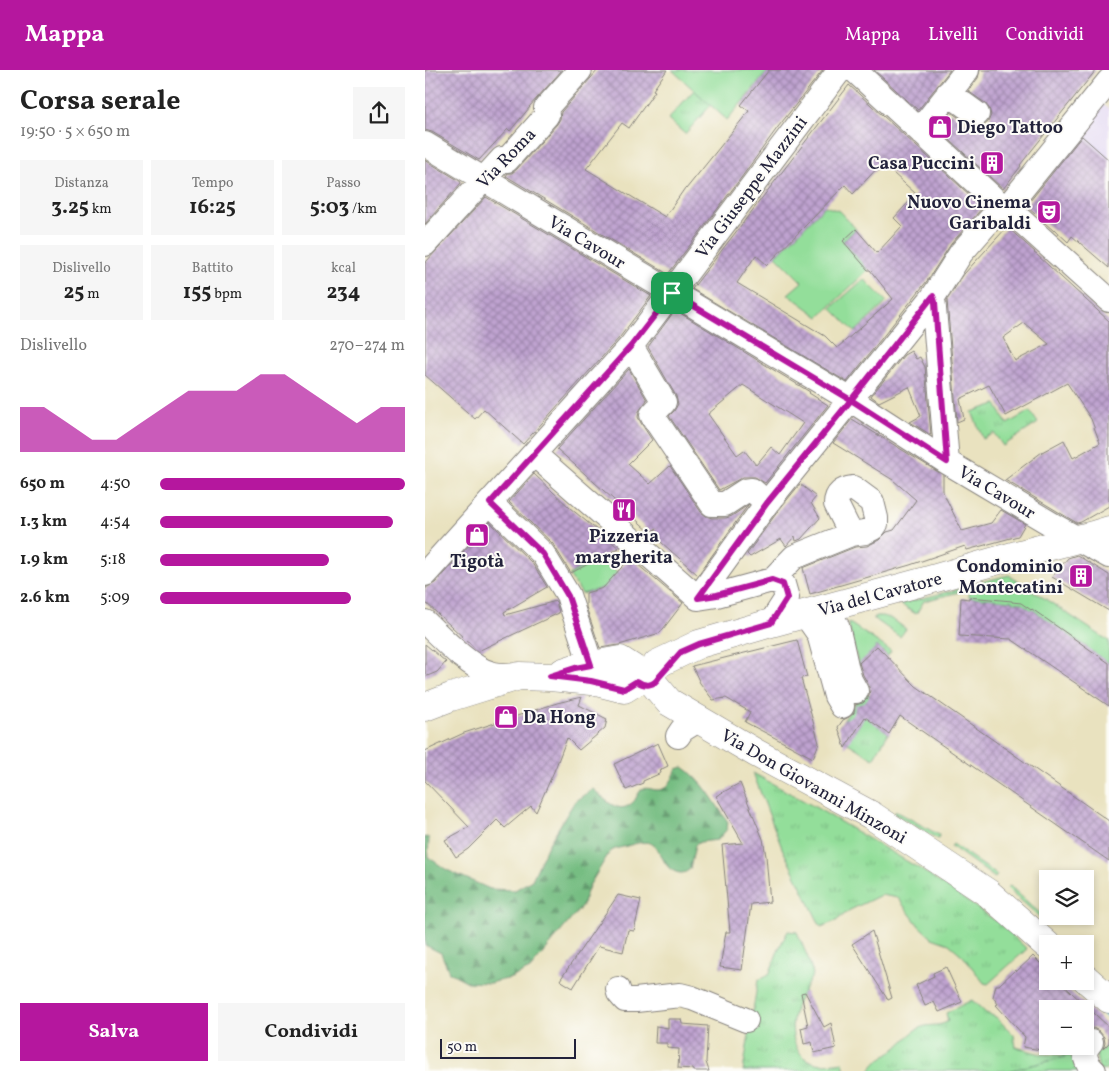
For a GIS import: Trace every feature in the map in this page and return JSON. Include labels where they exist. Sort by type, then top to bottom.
[{"type":"main road","name":"Via del Cavatore","points":[[648,675],[681,652],[699,644],[1109,530]]},
{"type":"main road","name":"Via Don Giovanni Minzoni","points":[[550,676],[575,668],[619,660],[648,675],[688,728],[756,753],[871,815],[988,893],[1039,938]]},
{"type":"main road","name":"Via Don Giovanni Minzoni","points":[[425,707],[519,676],[550,676],[591,681],[624,689],[648,675]]},
{"type":"main road","points":[[1094,986],[1109,999]]},
{"type":"street","name":"Via Roma","points":[[425,244],[502,159],[507,160],[547,115],[546,108],[580,70]]},
{"type":"street","name":"Via Giuseppe Mazzini","points":[[425,574],[631,346],[840,70]]},
{"type":"street","points":[[854,70],[1109,300]]},
{"type":"street","points":[[919,130],[967,70]]},
{"type":"street","points":[[698,598],[767,503],[933,296],[961,252],[995,214],[1013,200],[1109,81]]},
{"type":"street","points":[[948,94],[977,114]]},
{"type":"street","name":"Via Cavour","points":[[425,144],[851,400],[947,462],[1109,556]]},
{"type":"street","points":[[933,296],[947,462]]},
{"type":"street","points":[[631,346],[664,402],[651,415],[712,504],[725,504],[745,491],[752,490],[767,503]]},
{"type":"street","points":[[534,454],[698,598]]},
{"type":"street","points":[[490,503],[543,554],[568,596],[591,665]]},
{"type":"street","points":[[698,598],[717,595],[772,580],[794,557],[851,534]]},
{"type":"street","points":[[771,623],[787,598],[783,584],[772,580]]},
{"type":"street","points":[[816,611],[819,634],[835,696],[849,699]]},
{"type":"street","points":[[425,622],[465,659],[483,670],[497,675],[519,676]]},
{"type":"street","points":[[618,989],[625,1000],[680,995],[747,1020]]},
{"type":"street","points":[[1085,1055],[1090,1068],[1094,1071]]},
{"type":"shaded area","points":[[1103,104],[1109,109],[1109,160],[1080,134]]},
{"type":"green space","points":[[672,70],[769,70],[727,120]]},
{"type":"green space","points":[[694,90],[711,105],[685,134],[668,119]]},
{"type":"green space","points":[[825,206],[839,211],[856,229],[843,241],[868,270],[819,317],[788,294],[802,282],[776,256]]},
{"type":"green space","points":[[864,279],[887,302],[855,332],[831,308]]},
{"type":"green space","points":[[996,404],[1007,424],[1030,411],[1038,423],[1003,446],[994,433],[983,439],[972,412]]},
{"type":"green space","points":[[601,557],[617,572],[617,584],[582,594],[569,575]]},
{"type":"green space","points":[[1009,575],[1109,641],[1109,664],[1093,652],[1084,651],[1087,647],[1021,603],[969,597],[970,585]]},
{"type":"green space","points":[[959,589],[959,592],[924,601],[916,614],[900,604]]},
{"type":"green space","points":[[877,616],[889,618],[906,629],[900,637],[873,618]]},
{"type":"green space","points":[[848,622],[891,651],[888,656],[877,646],[868,655],[870,658],[861,666],[858,664]]},
{"type":"green space","points":[[864,690],[895,722],[873,759],[848,743],[843,721]]},
{"type":"green space","points":[[683,767],[703,785],[728,822],[727,829],[718,840],[700,842],[695,845],[690,869],[683,873],[671,870],[654,845],[650,843],[638,843],[613,850],[609,853],[589,886],[582,906],[530,969],[511,978],[490,983],[468,982],[449,972],[441,953],[425,945],[425,837],[429,838],[428,857],[447,870],[490,889],[515,890],[532,880],[548,845],[575,801],[593,789],[613,805],[624,807],[635,800],[642,789],[658,790],[665,788],[677,769]]},
{"type":"green space","points":[[753,773],[920,869],[999,923],[1027,949],[988,984],[984,983],[963,956],[949,944],[932,938],[919,926],[898,898],[881,895],[850,910],[836,921],[821,927],[782,848]]},
{"type":"green space","points":[[896,811],[939,835],[938,839],[894,814]]},
{"type":"green space","points":[[953,844],[997,875],[995,878],[951,846]]},
{"type":"green space","points":[[1010,886],[1039,912],[1039,916],[1007,888]]},
{"type":"green space","points":[[788,931],[797,932],[813,974],[800,997],[794,1013],[792,1031],[797,1048],[808,1060],[816,1063],[843,1062],[845,1071],[743,1071],[758,980],[769,975],[779,948]]},
{"type":"green space","points":[[972,1000],[986,1013],[996,1017],[1014,1035],[1016,1047],[1039,1055],[1069,1056],[1008,1071],[870,1071],[877,1061],[894,1050],[914,1032],[922,1027],[939,1025],[948,1021],[946,1013]]},
{"type":"green space","points":[[1109,1043],[1109,1066],[1106,1070],[1099,1069],[1094,1046],[1100,1051]]},
{"type":"green space","points":[[1069,1056],[1081,1061],[1088,1071],[1008,1071]]},
{"type":"building","points":[[425,70],[562,70],[510,131],[508,129],[479,160],[432,132],[425,130]]},
{"type":"building","points":[[598,70],[667,70],[629,128],[622,123],[586,169],[665,217],[685,188],[749,111],[741,105],[769,70],[823,70],[668,274],[506,176],[517,169],[557,124],[561,112]]},
{"type":"building","points":[[874,70],[950,70],[918,110]]},
{"type":"building","points":[[980,70],[1096,70],[1003,189],[938,129],[951,112],[975,128],[983,126],[988,122],[991,115],[989,108],[968,91],[978,78]]},
{"type":"building","points":[[849,85],[983,207],[951,244],[927,281],[847,382],[692,289]],"holes":[[[882,163],[916,194],[894,218],[902,226],[877,253],[856,229],[843,241],[870,270],[893,299],[837,348],[825,336],[737,283],[756,255],[767,265],[845,185],[853,194]]]},
{"type":"building","points":[[1082,136],[1109,160],[1109,268],[1072,236],[1068,242],[1026,206]]},
{"type":"building","points":[[425,160],[461,183],[425,224]]},
{"type":"building","points":[[486,197],[651,296],[620,337],[523,444],[484,409],[475,419],[425,375],[425,263]]},
{"type":"building","points":[[1007,227],[1109,321],[1109,506],[1081,522],[1077,523],[1005,480],[1042,452],[1064,440],[1073,458],[1100,443],[1091,419],[1067,383],[1006,416],[989,385],[960,399],[964,419],[957,422],[947,300],[964,274]],"holes":[[[1024,323],[1049,344],[1015,361],[1003,338]]]},
{"type":"building","points":[[675,310],[810,392],[828,405],[765,483],[755,477],[743,477],[719,490],[669,416],[678,404],[676,396],[648,347]],"holes":[[[743,385],[803,423],[780,455],[771,447],[756,465],[744,450],[737,455],[708,414]]]},
{"type":"building","points":[[911,351],[916,359],[920,357],[925,367],[931,435],[910,422],[921,416],[909,387],[879,402],[871,396],[904,355]]},
{"type":"building","points":[[629,369],[647,400],[639,411],[638,417],[652,440],[628,464],[650,484],[670,466],[701,512],[706,516],[726,518],[748,505],[698,575],[652,534],[657,528],[650,532],[557,449]]},
{"type":"building","points":[[852,419],[943,475],[943,492],[962,531],[991,523],[1001,510],[1025,524],[1018,536],[967,550],[965,546],[910,565],[810,594],[803,568],[855,547],[867,546],[879,540],[887,532],[894,530],[916,500],[893,480],[833,443]]},
{"type":"building","points":[[534,474],[570,508],[619,548],[571,573],[553,544],[509,502]]},
{"type":"building","points":[[800,484],[816,497],[811,503],[820,518],[801,539],[796,541],[795,536],[786,546],[781,539],[750,557],[747,554]]},
{"type":"building","points":[[490,522],[532,563],[547,587],[504,612],[505,615],[556,601],[559,613],[478,651],[425,602],[425,590],[435,583]]},
{"type":"building","name":"Condominio Montecatini","points":[[1077,555],[1109,575],[1109,611],[1052,577],[1068,558]]},
{"type":"building","points":[[630,558],[683,603],[660,633],[619,645],[600,648],[586,607],[586,593],[603,588]]},
{"type":"building","points":[[969,597],[1021,603],[1109,663],[1109,706],[1011,639],[959,636],[961,598],[969,599]]},
{"type":"building","points":[[797,640],[807,677],[801,678],[819,743],[813,758],[745,722],[750,712],[726,698],[713,700],[700,683],[692,666]]},
{"type":"building","points":[[425,644],[446,662],[437,672],[425,677]]},
{"type":"building","points":[[877,646],[916,686],[1109,821],[1109,861],[900,716],[889,734],[865,717],[845,748],[838,727],[843,720],[854,713],[855,705],[863,703],[868,698],[870,691],[859,663]]},
{"type":"building","points":[[582,697],[579,705],[607,719],[605,728],[579,750],[567,738],[536,812],[531,806],[505,828],[497,820],[468,849],[456,857],[445,840],[469,827],[425,781],[425,751],[464,733],[557,703]]},
{"type":"building","points":[[658,743],[668,766],[660,770],[661,773],[626,790],[614,764]]},
{"type":"building","points":[[740,783],[763,839],[770,902],[751,904],[742,970],[720,967],[726,932],[730,932],[722,845],[743,843],[716,796]]},
{"type":"building","points":[[618,895],[641,900],[634,931],[628,930],[623,952],[599,946],[573,988],[560,980]]},
{"type":"building","points":[[872,931],[892,998],[888,1000],[852,944]]},
{"type":"building","points":[[1033,956],[1039,962],[1039,990],[1069,990],[1080,1000],[1039,1000],[1039,1050],[1023,1047],[1025,1037],[996,1005],[998,1004],[993,997],[996,985],[999,985],[1015,970],[1016,972]]},
{"type":"building","points":[[946,967],[962,1002],[939,1012],[934,1002],[925,1006],[916,985],[934,976],[933,973]]},
{"type":"building","points":[[805,992],[824,1027],[831,1023],[836,1048],[814,1053],[812,1042],[804,1044],[801,1028],[808,1026],[801,993]]},
{"type":"building","points":[[1094,1013],[1109,1027],[1109,1043],[1103,1049],[1104,1037],[1094,1028]]},
{"type":"building","points":[[668,1019],[681,1019],[682,1024],[708,1026],[706,1062],[709,1071],[678,1068],[679,1049],[667,1048],[667,1043],[655,1043],[656,1026],[668,1028]]},
{"type":"waterway","points":[[1098,1006],[1109,1017]]},
{"type":"place","name":"Diego Tattoo","points":[[940,127]]},
{"type":"place","name":"Casa Puccini","points":[[992,163]]},
{"type":"place","name":"Nuovo Cinema Garibaldi","points":[[1049,212]]},
{"type":"place","name":"Pizzeria margherita","points":[[624,510]]},
{"type":"place","name":"Tigotà","points":[[477,535]]},
{"type":"place","name":"Condominio Montecatini","points":[[1081,576]]},
{"type":"place","name":"Da Hong","points":[[506,717]]},
{"type":"route","points":[[672,293],[631,346],[490,503],[543,554],[568,596],[580,630],[591,665],[550,676],[591,681],[624,689],[637,681],[640,684],[649,685],[656,681],[681,652],[699,644],[771,623],[787,598],[783,584],[772,580],[717,595],[698,598],[767,503],[851,400],[947,462],[933,296],[851,400],[672,293]]}]
